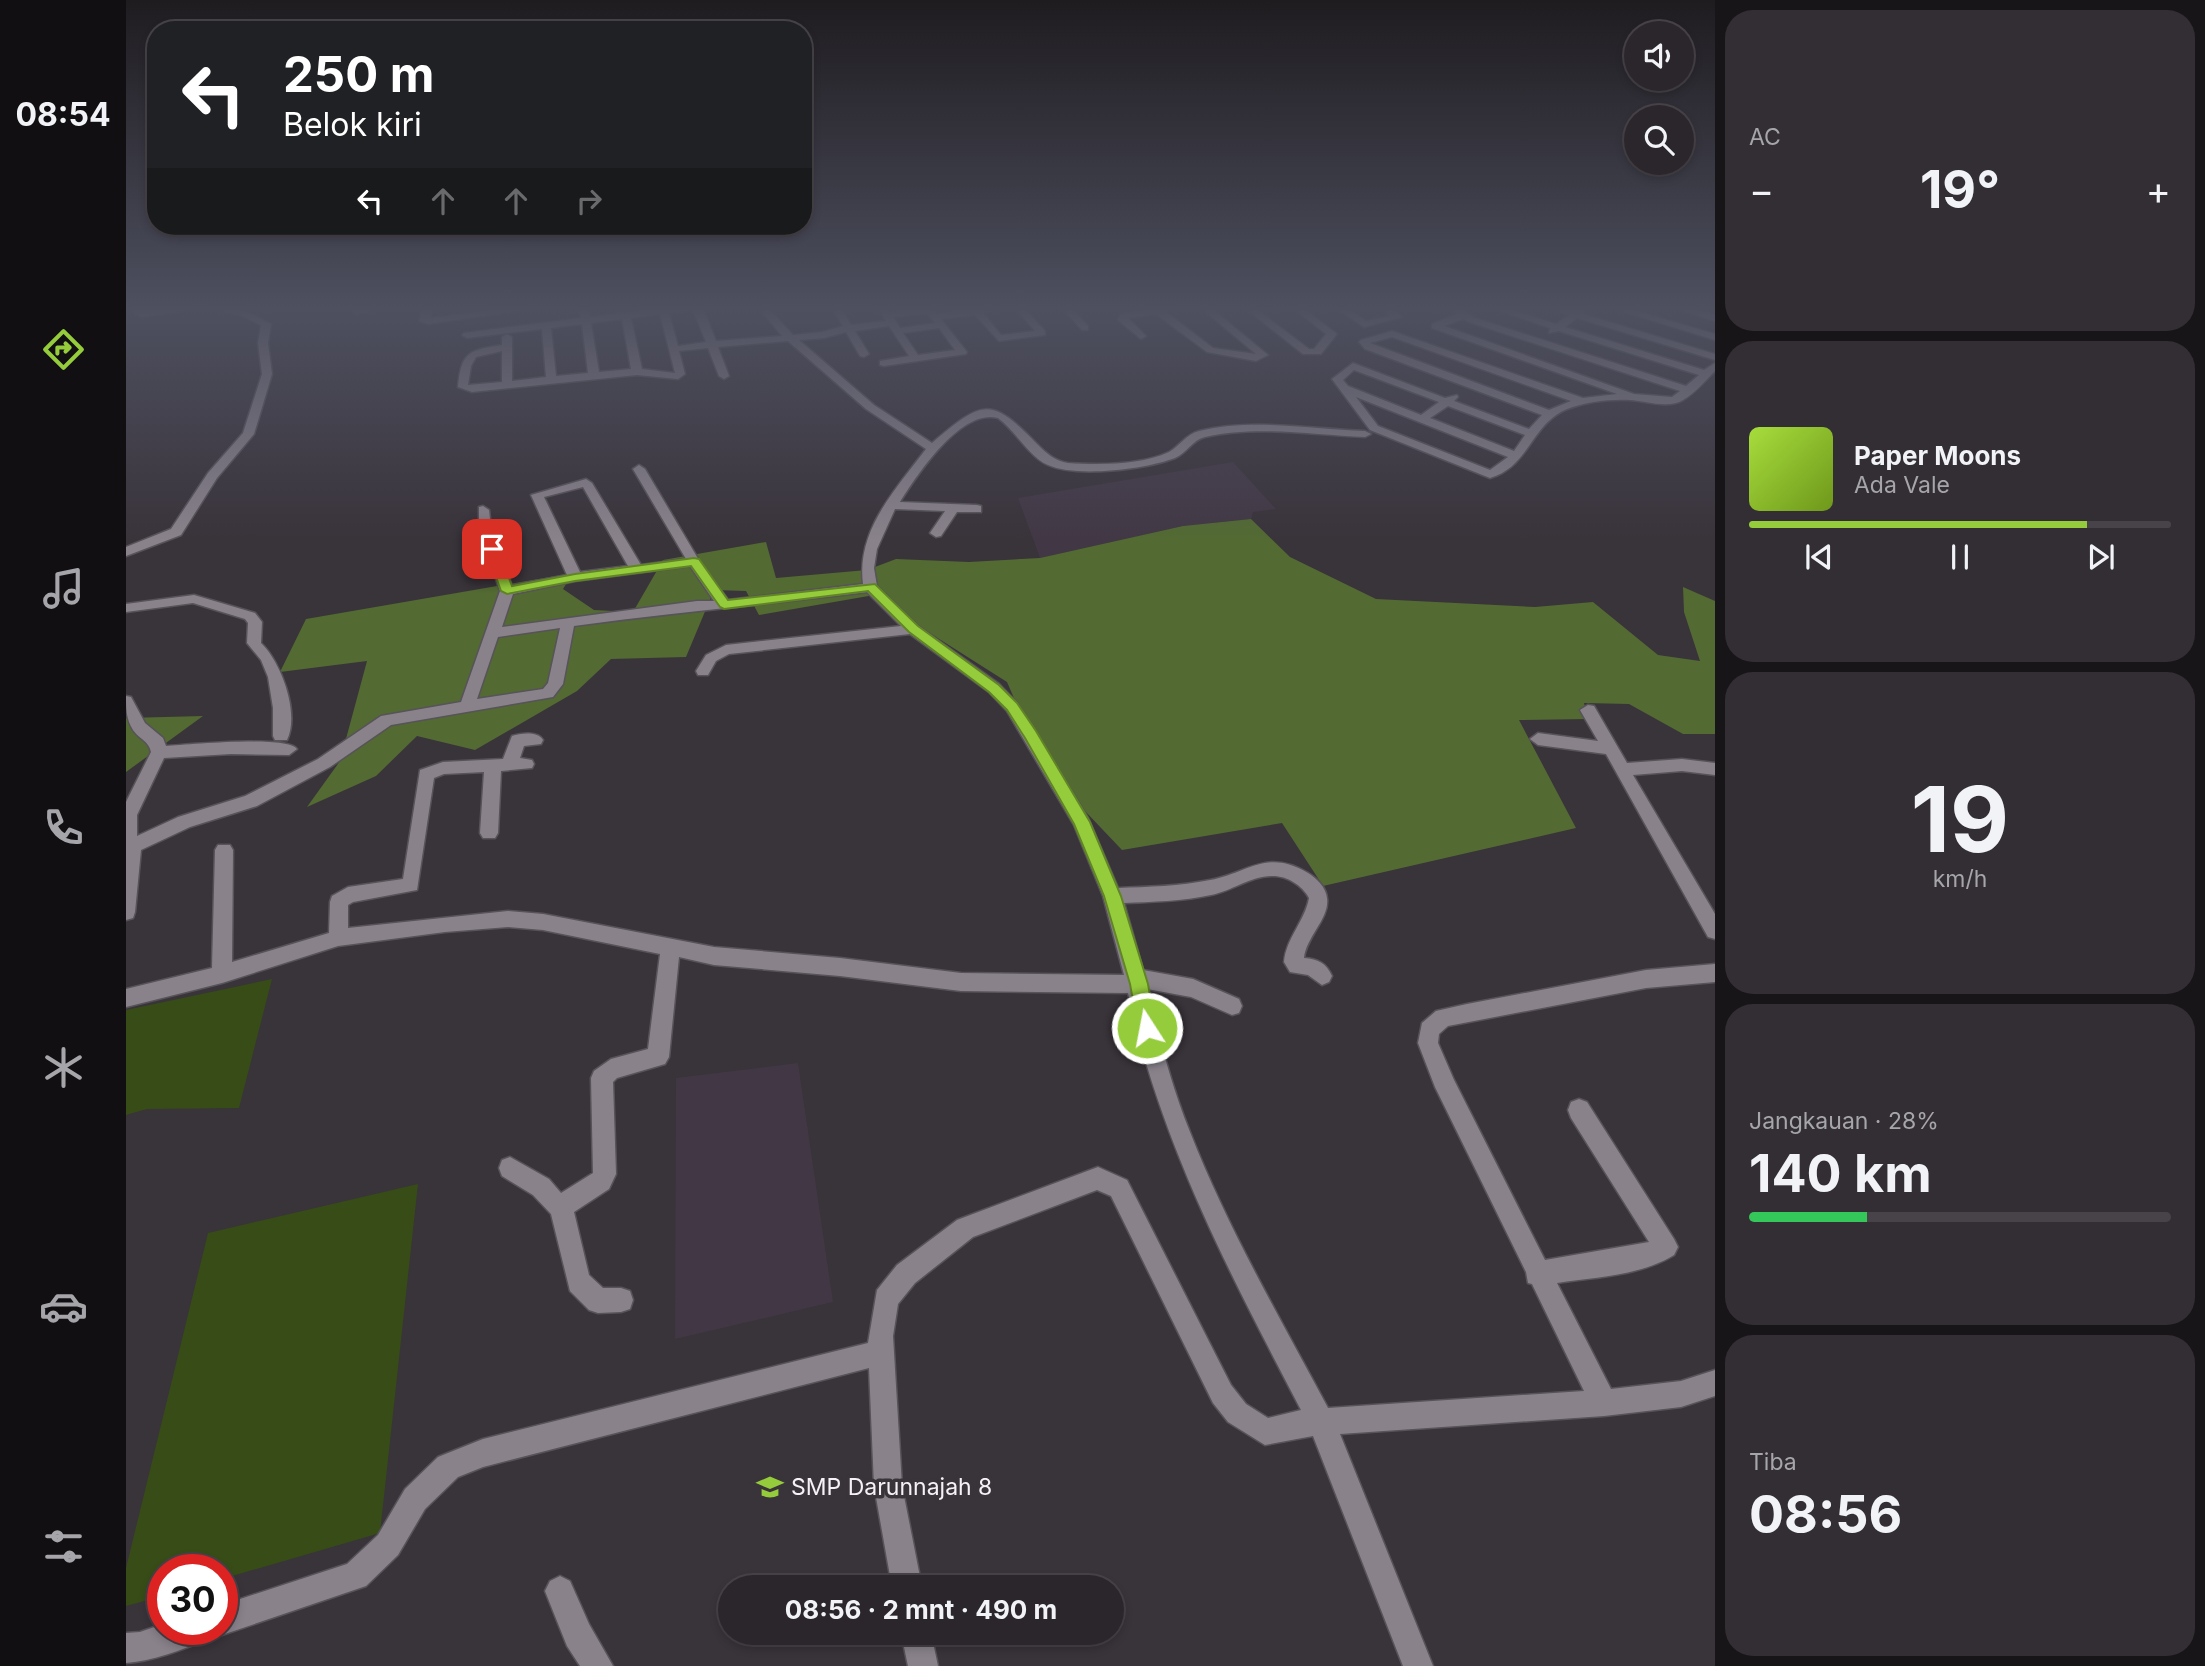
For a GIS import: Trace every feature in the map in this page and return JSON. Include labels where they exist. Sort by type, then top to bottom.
[{"type":"street","points":[[126,552],[165,538],[181,527],[212,477],[253,427],[264,386]]},
{"type":"street","points":[[463,386],[481,386]]},
{"type":"street","points":[[848,386],[897,427],[933,448]]},
{"type":"street","points":[[1343,386],[1374,428],[1486,474],[1495,474],[1516,456],[1549,414],[1584,402],[1634,398],[1678,399],[1692,386]]},
{"type":"street","points":[[1405,386],[1534,435]]},
{"type":"street","points":[[1422,419],[1470,386]]},
{"type":"street","points":[[1473,386],[1549,414]]},
{"type":"street","points":[[1538,386],[1584,402]]},
{"type":"street","points":[[1607,386],[1634,398]]},
{"type":"street","points":[[1674,386],[1687,390]]},
{"type":"street","points":[[1346,389],[1516,456]]},
{"type":"street","points":[[1365,434],[1252,431],[1204,433],[1193,437],[1181,450],[1161,458],[1134,463],[1063,466],[1038,454],[1010,420],[983,413],[968,419],[933,448],[893,505],[871,543],[869,582],[914,629],[994,688],[1012,707],[1082,822],[1112,896],[1137,981],[1152,1050],[1180,1136],[1247,1283],[1322,1423],[1418,1666]]},
{"type":"street","points":[[639,469],[694,562],[722,599]]},
{"type":"street","points":[[575,578],[537,495],[586,483],[637,570]]},
{"type":"street","points":[[893,505],[977,509]]},
{"type":"street","points":[[936,533],[953,508]]},
{"type":"street","points":[[467,707],[507,591],[485,528],[483,510]]},
{"type":"street","points":[[507,591],[575,578],[694,562]]},
{"type":"street","points":[[494,633],[697,605],[722,599],[869,582]]},
{"type":"street","points":[[126,608],[194,599],[250,615],[255,622],[254,643],[267,656],[275,679],[285,743],[159,752]]},
{"type":"street","points":[[129,848],[184,822],[251,801],[324,763],[387,720],[548,693],[555,684],[568,623]]},
{"type":"street","points":[[704,671],[711,658],[726,650],[914,629]]},
{"type":"street","points":[[126,701],[139,727],[157,742],[159,752],[128,815],[126,912]]},
{"type":"street","points":[[1588,710],[1715,931]]},
{"type":"street","points":[[1538,739],[1611,749]]},
{"type":"street","points":[[489,833],[518,740],[535,740]]},
{"type":"street","points":[[338,938],[339,902],[348,895],[411,885],[426,774],[443,768],[509,765]]},
{"type":"street","points":[[1622,770],[1682,765],[1715,769]]},
{"type":"street","points":[[222,974],[223,850]]},
{"type":"street","points":[[1112,896],[1197,890],[1224,885],[1262,868],[1286,870],[1306,881],[1318,898],[1316,909],[1296,948],[1294,962],[1297,966],[1315,968],[1322,976]]},
{"type":"street","points":[[126,998],[222,974],[338,938],[509,919],[543,922],[714,956],[961,982],[1137,981],[1193,988],[1232,1006]]},
{"type":"street","points":[[562,1206],[601,1181],[605,1174],[602,1079],[606,1073],[618,1066],[658,1057],[670,949]]},
{"type":"street","points":[[1604,1403],[1537,1274],[1446,1087],[1428,1043],[1429,1030],[1443,1018],[1646,979],[1712,978]]},
{"type":"street","points":[[1537,1274],[1573,1266],[1639,1258],[1661,1252],[1666,1247],[1579,1110]]},
{"type":"street","points":[[510,1168],[541,1187],[555,1203],[562,1206]]},
{"type":"street","points":[[905,1575],[888,1486],[880,1336],[886,1299],[906,1274],[965,1228],[1098,1178],[1119,1188],[1222,1394],[1237,1413],[1265,1432],[1302,1423],[1604,1403],[1681,1394],[1715,1383]]},
{"type":"street","points":[[562,1206],[563,1221],[579,1282],[597,1301],[621,1300]]},
{"type":"street","points":[[238,1615],[356,1576],[388,1545],[415,1499],[448,1467],[483,1452],[881,1352]]},
{"type":"street","points":[[560,1591],[579,1635],[598,1666]]},
{"type":"street","points":[[126,1648],[147,1645]]},
{"type":"street","points":[[919,1645],[923,1666]]},
{"type":"shaded area","points":[[1233,462],[1276,509],[1253,512],[1251,519],[1183,526],[1040,558],[1018,498]]},
{"type":"shaded area","points":[[798,1063],[833,1302],[675,1339],[676,1078]]},
{"type":"green space","points":[[1251,519],[1290,557],[1376,599],[1535,607],[1593,602],[1658,655],[1700,661],[1684,612],[1683,587],[1715,601],[1715,734],[1683,734],[1629,704],[1584,703],[1588,719],[1519,720],[1576,828],[1323,886],[1282,823],[1122,850],[1044,768],[1007,682],[906,618],[886,593],[759,615],[746,591],[714,590],[686,657],[611,659],[577,691],[475,750],[417,736],[376,776],[307,807],[340,761],[367,661],[280,672],[306,619],[573,573],[563,589],[594,610],[633,612],[663,560],[766,542],[776,578],[867,570],[896,559],[969,562],[1040,558],[1183,526]]},
{"type":"green space","points":[[203,716],[126,772],[126,718]]},
{"type":"green space","points":[[272,979],[239,1108],[147,1109],[126,1115],[126,1010]]},
{"type":"green space","points":[[418,1184],[380,1533],[238,1574],[238,1554],[147,1554],[147,1600],[126,1606],[126,1568],[208,1233]]},
{"type":"place","name":"SMP Darunnajah 8","points":[[770,1487]]},
{"type":"route","points":[[492,549],[507,591],[575,578],[694,562],[719,594],[724,605],[870,587],[914,629],[994,688],[1012,707],[1030,734],[1082,822],[1112,896],[1139,984],[1147,1028]]}]
